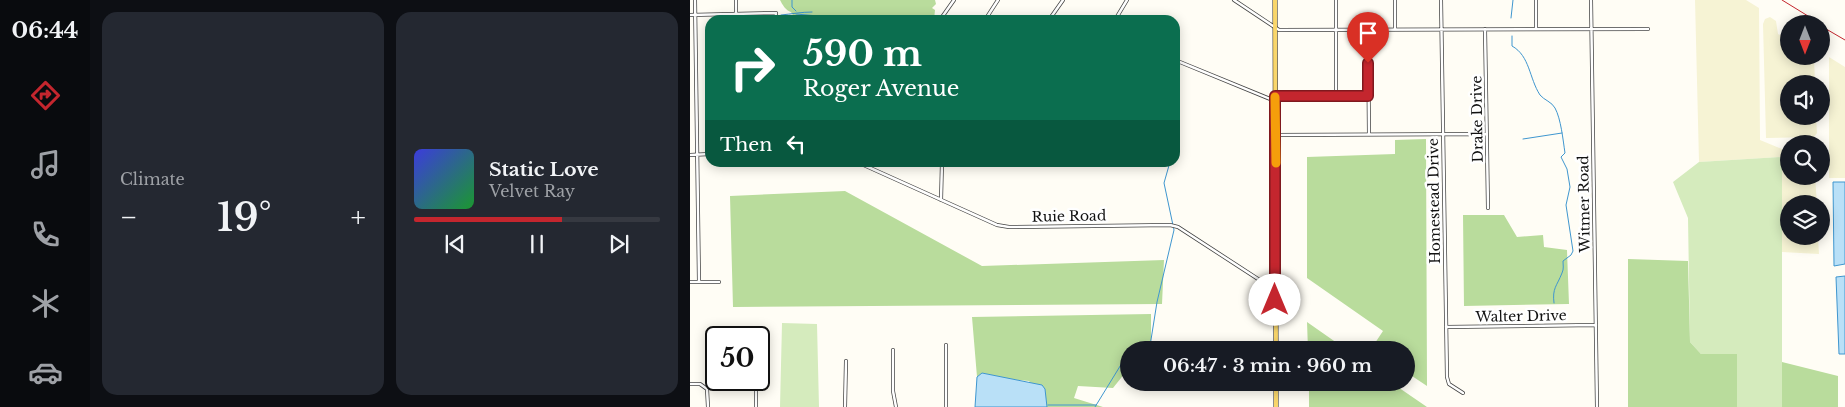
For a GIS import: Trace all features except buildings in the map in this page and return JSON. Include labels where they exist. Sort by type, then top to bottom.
[{"type":"main road","points":[[1275,0],[1276,341]]},
{"type":"main road","points":[[1276,391],[1276,407]]},
{"type":"street","points":[[695,0],[699,282]]},
{"type":"street","points":[[736,0],[736,14]]},
{"type":"street","points":[[944,15],[954,0]]},
{"type":"street","points":[[988,15],[998,0]]},
{"type":"street","points":[[1052,15],[1063,0]]},
{"type":"street","points":[[1118,15],[1126,0]]},
{"type":"street","points":[[1234,0],[1275,29],[1648,29]]},
{"type":"street","points":[[1336,0],[1336,96]]},
{"type":"street","points":[[1395,0],[1395,30]]},
{"type":"street","name":"Homestead Drive","points":[[1441,0],[1447,377],[1449,384],[1463,393]]},
{"type":"street","points":[[1536,0],[1536,29]]},
{"type":"street","name":"Witmer Road","points":[[1590,0],[1597,407]]},
{"type":"street","points":[[690,16],[776,13],[776,15]]},
{"type":"street","points":[[1368,30],[1370,135]]},
{"type":"street","name":"Drake Drive","points":[[1485,30],[1488,208]]},
{"type":"street","points":[[1180,62],[1275,98],[1368,96]]},
{"type":"street","points":[[1276,135],[1487,134]]},
{"type":"street","points":[[690,155],[705,154]]},
{"type":"street","name":"Ruie Road","points":[[868,167],[997,225],[1170,225],[1178,227],[1275,290]]},
{"type":"street","points":[[942,167],[942,200]]},
{"type":"street","points":[[690,282],[719,282]]},
{"type":"street","name":"Walter Drive","points":[[1446,327],[1596,325]]},
{"type":"street","points":[[946,346],[946,407]]},
{"type":"street","points":[[893,350],[893,391],[896,407]]},
{"type":"street","points":[[845,407],[846,361]]},
{"type":"street","points":[[690,384],[704,386],[708,392],[708,407]]},
{"type":"street","points":[[756,391],[756,407]]},
{"type":"shaded area","points":[[1695,0],[1746,0],[1759,8],[1760,140],[1780,148],[1780,157],[1699,162]]},
{"type":"shaded area","points":[[1770,17],[1776,21],[1778,34],[1780,35],[1780,65],[1814,65],[1815,75],[1780,75],[1780,125],[1817,125],[1816,135],[1780,135],[1780,138],[1766,138],[1763,24],[1765,19]]},
{"type":"shaded area","points":[[1830,58],[1845,67],[1845,178],[1830,178]]},
{"type":"shaded area","points":[[1782,185],[1816,185],[1816,195],[1782,195]]},
{"type":"shaded area","points":[[1782,245],[1818,245],[1819,254],[1782,252]]},
{"type":"green space","points":[[780,0],[935,0],[936,4],[932,8],[935,10],[934,15],[793,15]]},
{"type":"green space","points":[[1426,139],[1427,386],[1415,378],[1415,341],[1376,341],[1383,331],[1307,278],[1307,157],[1395,154],[1395,140]]},
{"type":"green space","points":[[1780,157],[1780,185],[1782,185],[1782,195],[1780,195],[1780,245],[1782,245],[1782,407],[1737,407],[1737,354],[1701,354],[1690,342],[1688,218],[1673,182],[1699,162]]},
{"type":"green space","points":[[845,191],[982,266],[1164,260],[1162,304],[733,307],[730,196]]},
{"type":"green space","points":[[1463,215],[1504,215],[1517,237],[1543,235],[1544,247],[1567,250],[1569,304],[1464,306]]},
{"type":"green space","points":[[1628,259],[1688,261],[1690,342],[1701,354],[1737,354],[1737,407],[1628,407]]},
{"type":"green space","points":[[1151,314],[1151,341],[1120,341],[1120,379],[1113,388],[1078,386],[1074,398],[1103,407],[1047,407],[1029,381],[1008,379],[982,373],[977,377],[972,317]]},
{"type":"green space","points":[[1307,322],[1334,341],[1308,341]]},
{"type":"green space","points":[[782,323],[817,324],[819,407],[780,407]]},
{"type":"green space","points":[[1782,362],[1838,376],[1838,407],[1782,407]]},
{"type":"green space","points":[[1309,391],[1404,391],[1427,407],[1309,407]]},
{"type":"water","points":[[1833,182],[1845,182],[1845,264],[1834,266]]},
{"type":"water","points":[[1845,276],[1845,354],[1839,354],[1836,277]]},
{"type":"water","points":[[982,373],[1042,385],[1045,389],[1047,407],[975,407],[977,377]]},
{"type":"waterway","points":[[792,0],[792,7],[796,11]]},
{"type":"waterway","points":[[1511,18],[1513,0]]},
{"type":"waterway","points":[[781,15],[812,12]]},
{"type":"waterway","points":[[796,14],[807,15]]},
{"type":"waterway","points":[[1512,36],[1512,46],[1518,50],[1526,61],[1540,95],[1555,108],[1563,136],[1565,153],[1561,157],[1567,169],[1570,187],[1566,205],[1573,251],[1563,261],[1563,272],[1554,290],[1554,303]]},
{"type":"waterway","points":[[1523,139],[1562,133]]},
{"type":"waterway","points":[[1151,341],[1157,302],[1174,230],[1164,183],[1169,167]]},
{"type":"waterway","points":[[1095,407],[1120,366]]},
{"type":"waterway","points":[[1048,405],[1096,405]]},
{"type":"railway","points":[[1782,0],[1806,15]]},
{"type":"railway","points":[[1830,31],[1845,40]]},
{"type":"slow traffic","points":[[1275,97],[1276,163]]},
{"type":"route","points":[[1275,300],[1275,96],[1368,96],[1368,63]]}]
